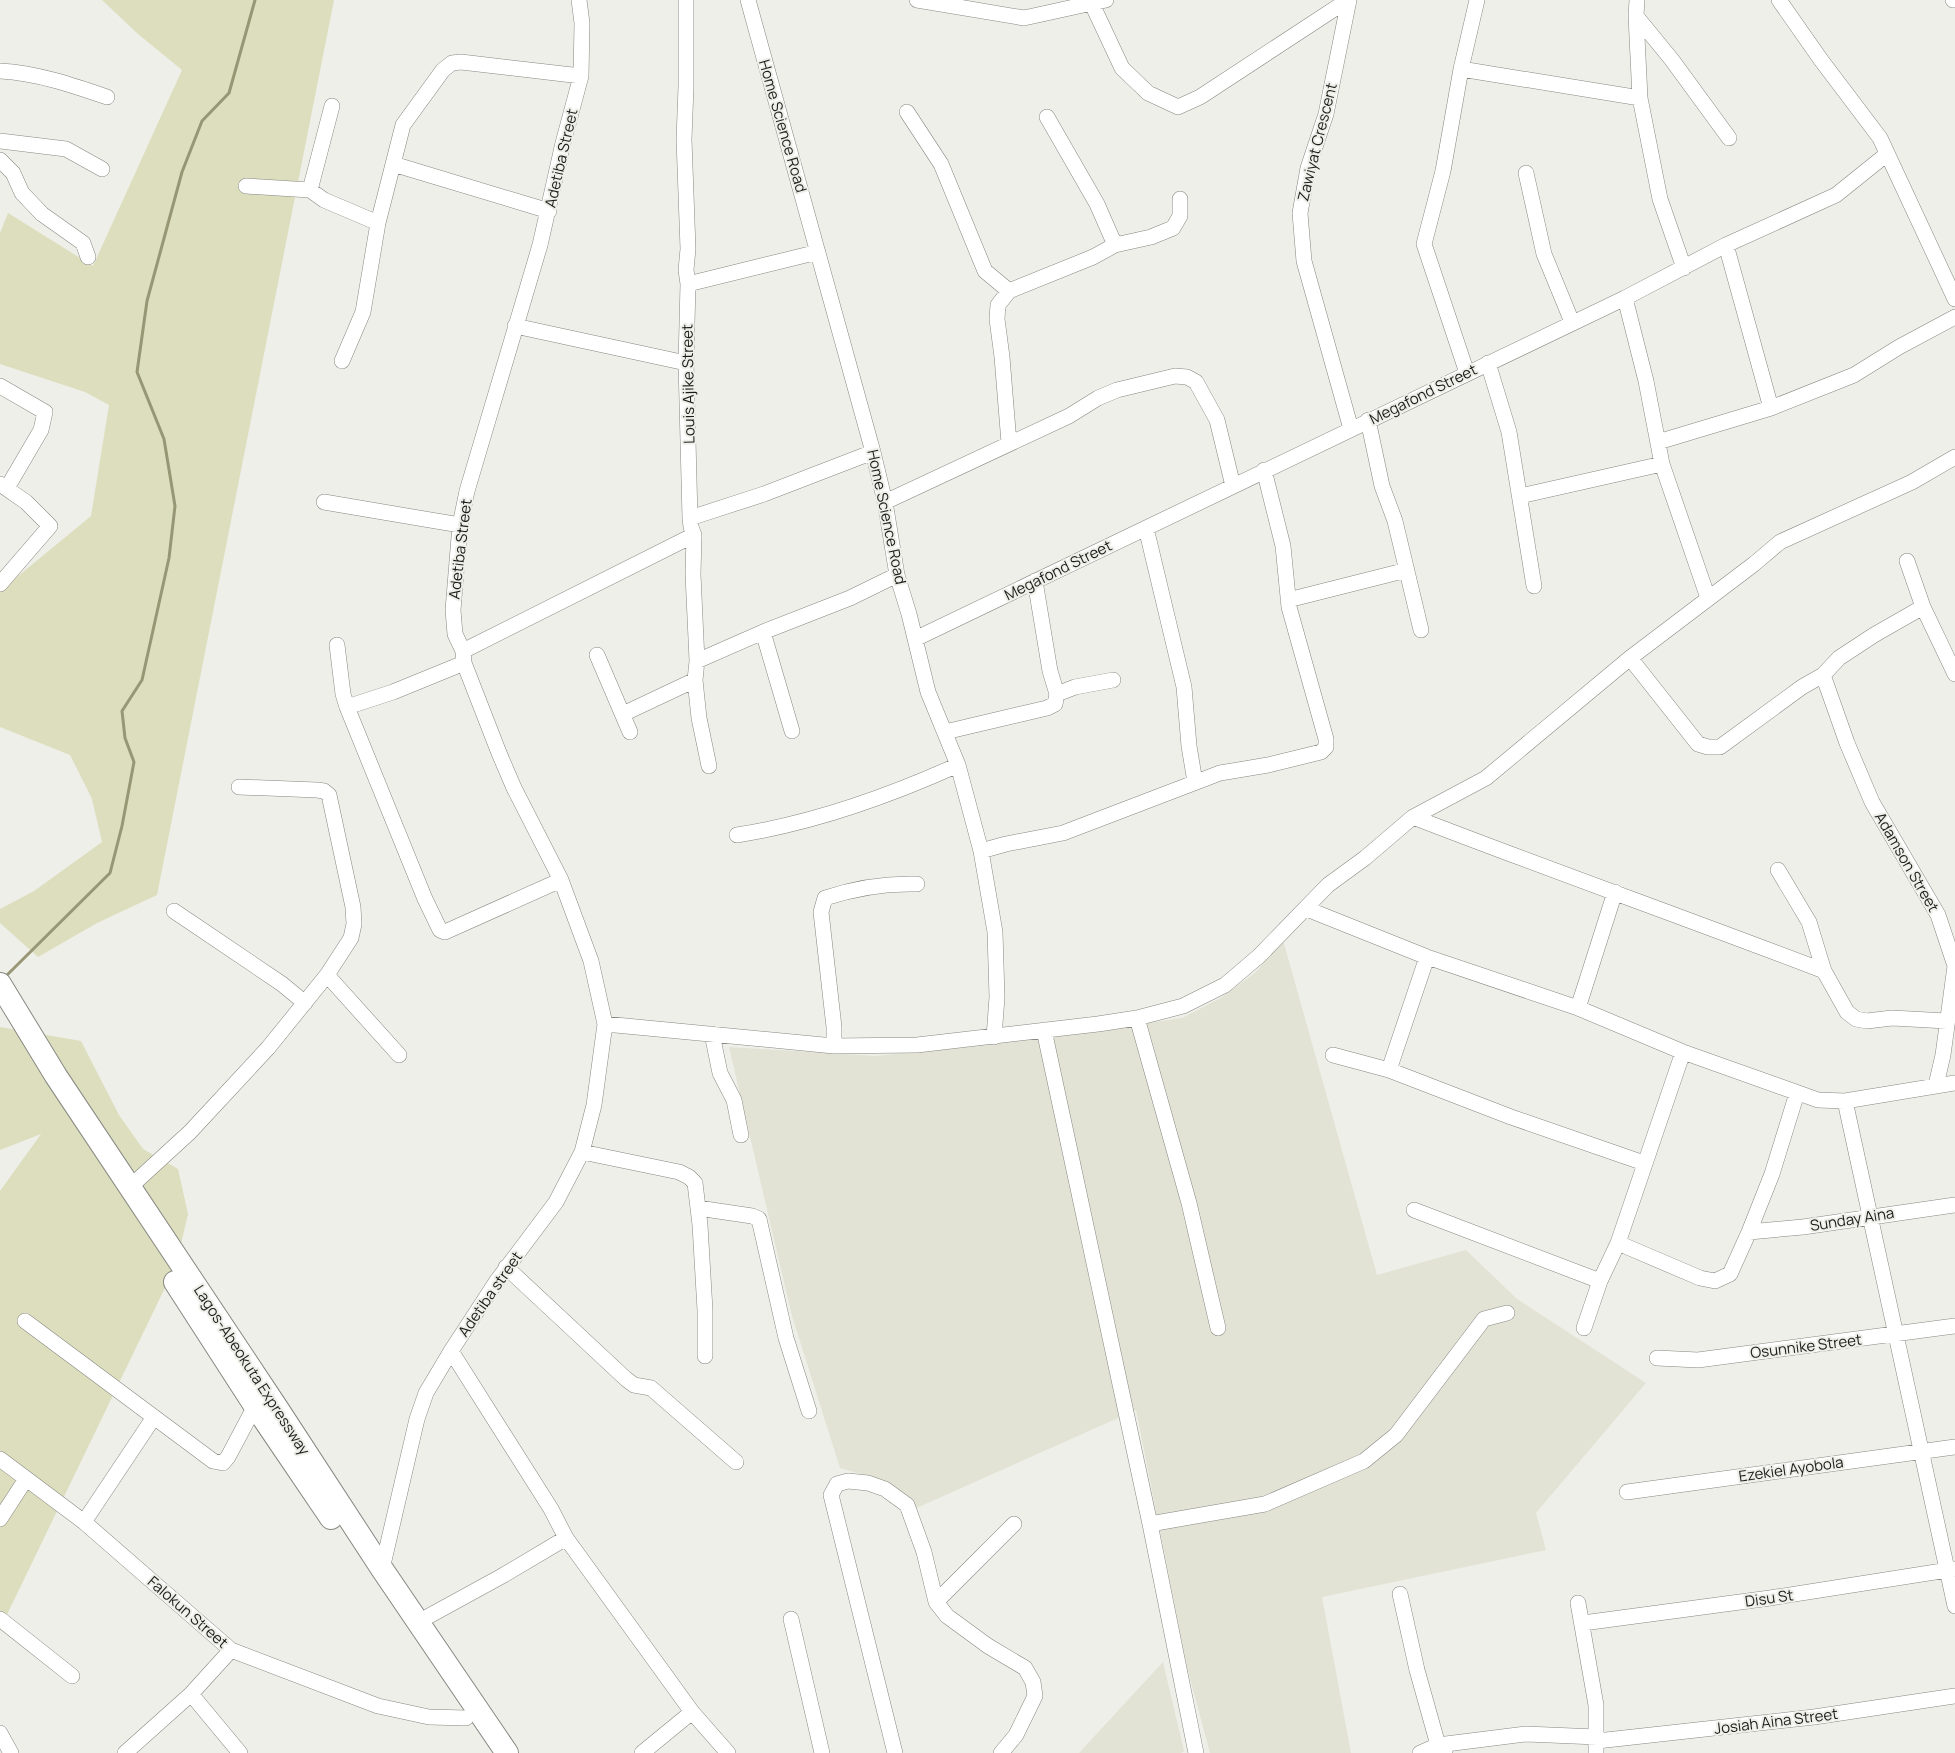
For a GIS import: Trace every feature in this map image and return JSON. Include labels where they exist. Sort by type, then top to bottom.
[{"type":"highway","name":"Lagos-Abeokuta Expressway","points":[[3,998],[279,1411],[382,1569],[507,1753]]},
{"type":"highway","name":"Lagos-Abeokuta Expressway","points":[[3,998],[255,1406],[490,1753]]},
{"type":"street","name":"Adetiba Street","points":[[579,0],[582,23],[581,76],[563,143],[548,211],[466,491],[460,525],[453,610],[455,634],[498,753],[561,880],[591,961],[605,1024]]},
{"type":"street","name":"Louis Ajike Street","points":[[686,0],[684,139],[688,215],[686,363],[690,518],[694,535],[695,680],[699,718],[709,766]]},
{"type":"street","name":"Home Science Road","points":[[748,0],[873,452],[885,502],[897,575],[928,692],[958,765],[981,851],[994,932],[997,997],[994,1037]]},
{"type":"street","points":[[919,0],[1024,18],[1099,2],[1122,68],[1148,93],[1178,107],[1200,97],[1348,0]]},
{"type":"street","name":"Zawiyat Crescent","points":[[1348,0],[1326,114],[1308,168],[1300,213],[1304,260],[1351,428]]},
{"type":"street","points":[[1467,373],[1424,244],[1443,171],[1461,69],[1477,0]]},
{"type":"street","points":[[1637,0],[1640,98],[1660,198],[1684,268]]},
{"type":"street","points":[[1779,0],[1820,60],[1880,138],[1955,299]]},
{"type":"street","points":[[1636,16],[1672,60],[1729,138]]},
{"type":"street","points":[[342,362],[363,312],[378,223],[403,125],[443,70],[452,63],[461,62],[581,76]]},
{"type":"street","points":[[1461,69],[1640,98]]},
{"type":"street","points":[[0,71],[19,72],[50,78],[107,97]]},
{"type":"street","points":[[310,190],[332,106]]},
{"type":"street","points":[[907,112],[941,164],[985,271],[1009,291]]},
{"type":"street","points":[[1047,117],[1097,204],[1116,244]]},
{"type":"street","points":[[0,141],[66,149],[102,169]]},
{"type":"street","name":"Megafond Street","points":[[914,639],[1625,298],[1726,245],[1836,195],[1887,154]]},
{"type":"street","points":[[0,160],[12,173],[22,193],[42,214],[83,243],[88,257]]},
{"type":"street","points":[[393,164],[548,211]]},
{"type":"street","points":[[1526,173],[1544,254],[1572,322]]},
{"type":"street","points":[[246,186],[310,190],[324,200],[378,223]]},
{"type":"street","points":[[1009,443],[997,319],[998,305],[1009,291],[1093,257],[1116,244],[1151,237],[1173,228],[1180,216],[1180,199]]},
{"type":"street","points":[[1726,245],[1771,408]]},
{"type":"street","points":[[688,284],[818,252]]},
{"type":"street","points":[[1625,298],[1646,381],[1662,464],[1708,598]]},
{"type":"street","points":[[1658,442],[1771,408],[1854,375],[1955,317]]},
{"type":"street","points":[[514,326],[686,363]]},
{"type":"street","points":[[1488,363],[1509,432],[1534,586]]},
{"type":"street","points":[[885,502],[1069,416],[1098,398],[1117,390],[1175,376],[1187,377],[1196,382],[1217,420],[1233,486]]},
{"type":"street","points":[[0,386],[45,412],[41,430],[4,486],[26,502],[50,526],[0,584]]},
{"type":"street","points":[[1368,420],[1382,486],[1395,521],[1421,630]]},
{"type":"street","points":[[690,518],[764,494],[873,452]]},
{"type":"street","points":[[605,1024],[834,1046],[917,1045],[1137,1018],[1183,1006],[1225,985],[1259,956],[1307,909],[1328,885],[1365,858],[1414,817],[1486,778],[1630,658],[1780,542],[1912,482],[1955,457]]},
{"type":"street","points":[[1520,496],[1662,464]]},
{"type":"street","points":[[981,851],[1063,833],[1220,773],[1268,765],[1321,752],[1326,748],[1326,739],[1288,600],[1283,546],[1264,470]]},
{"type":"street","points":[[324,502],[460,525]]},
{"type":"street","points":[[1146,528],[1184,687],[1189,746],[1195,782]]},
{"type":"street","points":[[346,707],[393,692],[694,535]]},
{"type":"street","points":[[1907,561],[1923,607],[1955,674]]},
{"type":"street","points":[[1288,600],[1407,570]]},
{"type":"street","points":[[696,661],[850,598],[897,575]]},
{"type":"street","points":[[945,732],[1047,708],[1055,704],[1057,694],[1050,671],[1035,581]]},
{"type":"street","points":[[1630,658],[1698,744],[1708,747],[1720,747],[1802,686],[1823,675],[1840,658],[1874,635],[1923,607]]},
{"type":"street","points":[[763,632],[792,731]]},
{"type":"street","points":[[336,645],[346,707],[410,864],[440,930],[445,932],[561,880]]},
{"type":"street","points":[[597,656],[624,714],[630,732]]},
{"type":"street","name":"Adamson Street","points":[[1823,675],[1846,743],[1872,802],[1938,915],[1955,966],[1943,1055],[1936,1085]]},
{"type":"street","points":[[624,714],[695,680]]},
{"type":"street","points":[[1057,694],[1113,680]]},
{"type":"street","points":[[737,835],[773,829],[838,812],[918,783],[958,765]]},
{"type":"street","points":[[130,1187],[190,1132],[268,1048],[327,975],[351,938],[354,924],[353,907],[329,795],[324,791],[317,790],[239,787]]},
{"type":"street","points":[[1414,817],[1528,862],[1615,892],[1824,971]]},
{"type":"street","points":[[1778,870],[1808,922],[1824,971],[1847,1012],[1856,1019],[1867,1021],[1892,1018],[1947,1021]]},
{"type":"street","points":[[834,1046],[834,1027],[822,912],[825,898],[848,890],[879,885],[917,884]]},
{"type":"street","points":[[1578,1008],[1615,892]]},
{"type":"street","points":[[1307,909],[1427,958],[1578,1008],[1683,1052],[1818,1100],[1845,1101],[1955,1083]]},
{"type":"street","points":[[174,911],[282,984],[305,1003]]},
{"type":"street","points":[[1389,1070],[1427,958]]},
{"type":"street","points":[[327,975],[399,1055]]},
{"type":"street","points":[[1137,1018],[1189,1203],[1218,1328]]},
{"type":"street","name":"Adetiba street","points":[[382,1569],[417,1419],[426,1393],[506,1267],[556,1202],[582,1152],[594,1105],[605,1024]]},
{"type":"street","points":[[1044,1030],[1150,1524],[1196,1753]]},
{"type":"street","points":[[712,1034],[720,1072],[734,1100],[741,1135]]},
{"type":"street","points":[[1584,1328],[1600,1280],[1618,1243],[1683,1052]]},
{"type":"street","points":[[1333,1055],[1389,1070],[1510,1117],[1644,1164]]},
{"type":"street","points":[[1618,1243],[1700,1278],[1715,1281],[1730,1274],[1772,1174],[1797,1093]]},
{"type":"street","points":[[1845,1101],[1921,1451],[1952,1569],[1955,1606]]},
{"type":"street","points":[[582,1152],[679,1172],[689,1177],[695,1183],[705,1310],[705,1356]]},
{"type":"street","name":"Sunday Aina","points":[[1749,1232],[1803,1227],[1955,1205]]},
{"type":"street","points":[[698,1208],[752,1216],[759,1219],[786,1338],[809,1411]]},
{"type":"street","points":[[1414,1210],[1600,1280]]},
{"type":"street","points":[[506,1267],[626,1379],[634,1385],[651,1388],[736,1462]]},
{"type":"street","points":[[1150,1524],[1265,1504],[1364,1461],[1396,1435],[1484,1319],[1507,1313]]},
{"type":"street","points":[[25,1321],[213,1461],[223,1463],[228,1457],[255,1406]]},
{"type":"street","name":"Osunnike Street","points":[[1657,1358],[1698,1360],[1955,1326]]},
{"type":"street","points":[[451,1351],[551,1509],[566,1538],[692,1712],[728,1753]]},
{"type":"street","points":[[84,1522],[154,1417]]},
{"type":"street","name":"Ezekiel Ayobola","points":[[1627,1492],[1955,1447]]},
{"type":"street","name":"Falokun Street","points":[[0,1459],[84,1522],[231,1650],[378,1706],[429,1717],[466,1718]]},
{"type":"street","points":[[0,1519],[26,1480]]},
{"type":"street","points":[[895,1753],[831,1495],[838,1484],[848,1481],[868,1483],[885,1489],[907,1505],[924,1552],[936,1602],[947,1616],[988,1646],[1025,1668],[1033,1682],[1035,1696],[1016,1735],[1001,1753]]},
{"type":"street","points":[[936,1602],[1014,1524]]},
{"type":"street","points":[[418,1622],[566,1538]]},
{"type":"street","name":"Disu St","points":[[1583,1623],[1770,1598],[1952,1569]]},
{"type":"street","points":[[1400,1594],[1417,1670],[1443,1749]]},
{"type":"street","points":[[1578,1603],[1596,1705],[1597,1744]]},
{"type":"street","points":[[0,1619],[72,1676]]},
{"type":"street","points":[[791,1619],[822,1753]]},
{"type":"street","points":[[125,1753],[191,1694],[231,1650]]},
{"type":"street","points":[[191,1694],[240,1753]]},
{"type":"street","name":"Josiah Aina Street","points":[[1420,1753],[1526,1734],[1597,1744],[1814,1717],[1955,1696]]},
{"type":"street","points":[[642,1753],[692,1712]]},
{"type":"street","points":[[0,1733],[11,1753]]},
{"type":"shaded area","points":[[1283,940],[1377,1275],[1466,1250],[1517,1299],[1646,1383],[1536,1513],[1546,1550],[1322,1597],[1351,1753],[1210,1753],[1187,1667],[1136,1410],[912,1510],[871,1477],[840,1468],[792,1316],[729,1047],[876,1056],[1065,1035],[1182,1018],[1219,999],[1255,973]]},
{"type":"shaded area","points":[[1163,1662],[1184,1751],[1181,1753],[1079,1753]]},
{"type":"green space","points":[[102,0],[334,0],[157,895],[97,923],[38,957],[0,923],[0,909],[34,891],[102,842],[92,799],[70,755],[0,727],[0,591],[91,516],[109,405],[85,392],[0,364],[0,233],[8,213],[93,266],[182,70],[138,34]]},
{"type":"green space","points":[[0,1027],[81,1041],[119,1115],[143,1149],[178,1169],[188,1214],[176,1265],[0,1629],[0,1191],[41,1134],[0,1150]]},
{"type":"waterway","points":[[5,977],[110,873],[122,826],[134,762],[125,738],[122,711],[142,680],[169,558],[175,506],[164,439],[137,372],[147,301],[182,172],[202,121],[229,93],[255,0]]}]
